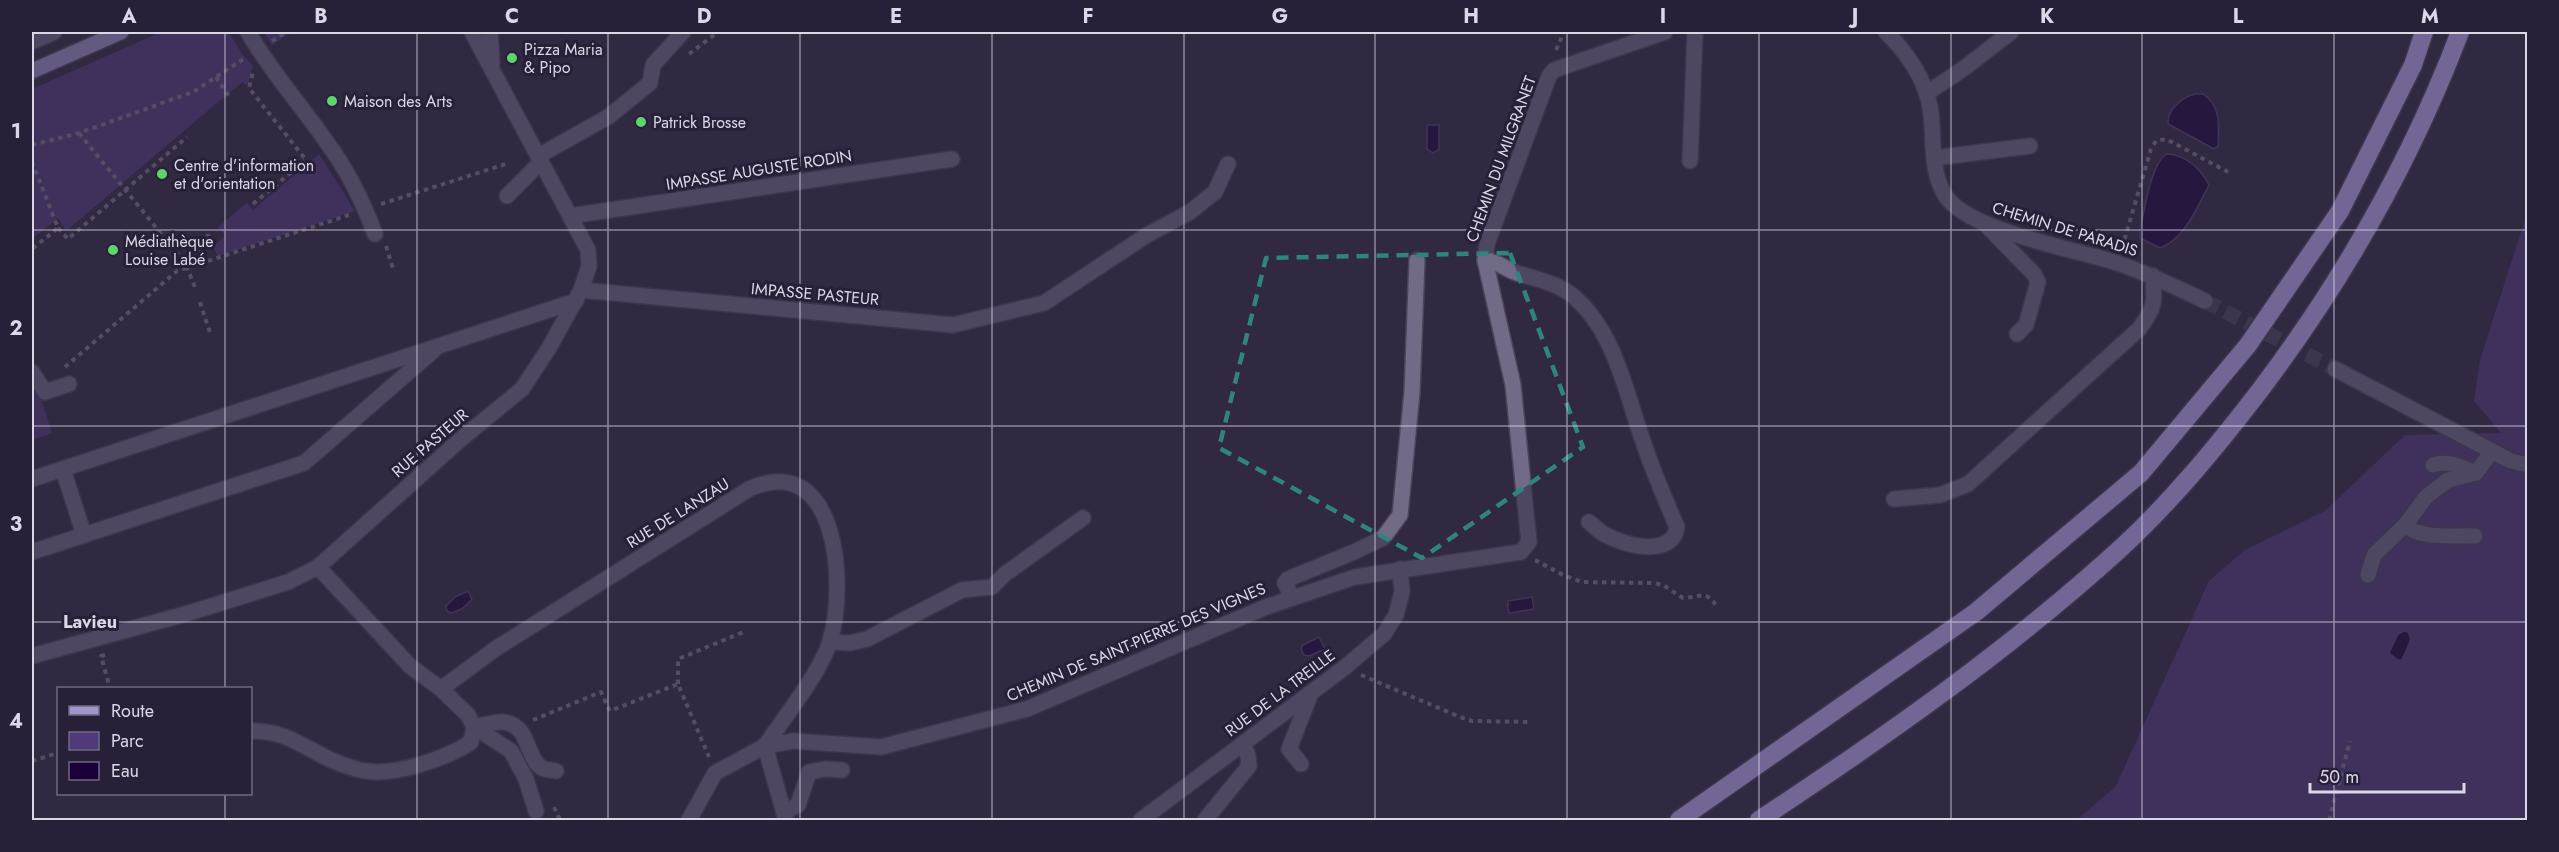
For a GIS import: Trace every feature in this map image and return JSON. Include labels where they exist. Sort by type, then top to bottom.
[{"type":"highway","points":[[1678,820],[1976,612],[2141,472],[2248,345],[2340,211],[2413,65],[2424,32]]},
{"type":"highway","points":[[1759,820],[1849,760],[1999,651],[2123,546],[2224,438],[2315,313],[2363,238],[2407,155],[2444,74],[2460,32]]},
{"type":"main road","points":[[32,71],[121,32]]},
{"type":"street","points":[[32,42],[54,32]]},
{"type":"street","points":[[248,32],[258,50],[330,145],[380,238]]},
{"type":"street","name":"RUE PASTEUR","points":[[32,656],[189,613],[288,582],[318,567],[461,439],[522,389],[578,296],[589,266],[588,250],[472,32]]},
{"type":"street","name":"RUE PASTEUR","points":[[490,32],[492,69]]},
{"type":"street","points":[[507,196],[540,159],[608,117],[650,83],[653,66],[683,32]]},
{"type":"street","name":"CHEMIN DU MILGRANET","points":[[1521,552],[1529,542],[1529,531],[1513,385],[1485,260],[1487,244],[1549,76],[1554,70],[1665,32]]},
{"type":"street","points":[[1690,161],[1695,32]]},
{"type":"street","points":[[1886,32],[1913,63],[1927,93],[2011,32]]},
{"type":"street","name":"CHEMIN DE PARADIS","points":[[1927,93],[1934,158],[1945,195],[1961,211],[1986,225],[2118,263],[2205,300]]},
{"type":"street","points":[[1934,158],[2030,146]]},
{"type":"street","name":"IMPASSE AUGUSTE RODIN","points":[[570,216],[952,159]]},
{"type":"street","name":"IMPASSE PASTEUR","points":[[578,296],[953,325],[1044,303],[1147,235],[1190,212],[1215,192],[1228,164]]},
{"type":"street","points":[[1986,225],[2034,274],[2038,282],[2026,325],[2017,334]]},
{"type":"street","points":[[1292,598],[1285,583],[1288,579],[1383,538],[1400,515],[1412,392],[1418,260]]},
{"type":"street","points":[[1485,260],[1499,262],[1512,272],[1543,280],[1562,289],[1571,294],[1590,312],[1604,334],[1619,369],[1644,447],[1677,527],[1676,536],[1669,542],[1658,546],[1642,547],[1603,533],[1589,522]]},
{"type":"street","points":[[1894,499],[1940,495],[1968,484],[2139,329],[2152,312],[2155,296],[2153,276]]},
{"type":"street","points":[[32,479],[441,344],[578,296]]},
{"type":"street","points":[[32,552],[304,463],[441,344]]},
{"type":"street","points":[[2335,369],[2511,461],[2528,465]]},
{"type":"street","points":[[32,372],[45,392],[69,384]]},
{"type":"street","points":[[2368,575],[2374,555],[2405,525],[2426,497],[2448,480],[2476,473],[2492,451]]},
{"type":"street","points":[[2433,465],[2456,464],[2476,473]]},
{"type":"street","points":[[63,469],[84,536]]},
{"type":"street","name":"RUE DE LANZAU","points":[[441,689],[505,643],[749,489],[768,480],[788,482],[806,489],[819,504],[831,534],[837,583],[830,642],[820,662],[765,746]]},
{"type":"street","points":[[830,642],[850,643],[867,639],[962,590],[992,587],[1005,574],[1083,518]]},
{"type":"street","points":[[2405,525],[2421,533],[2475,536]]},
{"type":"street","name":"CHEMIN DE SAINT-PIERRE DES VIGNES","points":[[715,773],[765,746],[793,741],[881,747],[1002,717],[1027,709],[1266,607],[1355,577],[1521,552]]},
{"type":"street","points":[[318,567],[410,666],[441,689],[468,715],[474,727],[510,751],[532,792],[536,811]]},
{"type":"street","name":"RUE DE LA TREILLE","points":[[1141,820],[1344,668],[1384,634],[1396,615],[1402,592],[1400,569]]},
{"type":"street","points":[[1301,764],[1289,748],[1311,693]]},
{"type":"street","points":[[474,727],[502,722],[515,727],[526,738],[536,762],[542,768],[556,771]]},
{"type":"street","points":[[252,731],[270,730],[333,761],[367,771],[402,769],[458,750],[471,742],[474,727]]},
{"type":"street","points":[[1205,820],[1249,766],[1243,744]]},
{"type":"street","points":[[765,746],[785,817],[798,805],[809,772],[825,769],[842,770]]},
{"type":"street","points":[[689,820],[715,773]]},
{"type":"path","points":[[32,145],[80,134],[193,92],[286,32]]},
{"type":"path","points":[[253,204],[306,160],[249,88],[258,50]]},
{"type":"path","points":[[216,77],[230,98]]},
{"type":"path","points":[[80,134],[185,263],[195,287]]},
{"type":"path","points":[[32,162],[58,228],[68,239],[187,137]]},
{"type":"path","points":[[2118,263],[2151,149],[2156,141],[2166,139],[2228,172]]},
{"type":"path","points":[[372,207],[509,163]]},
{"type":"path","points":[[41,387],[177,271],[355,213]]},
{"type":"path","points":[[32,249],[58,228]]},
{"type":"path","points":[[185,263],[207,247],[208,233]]},
{"type":"path","points":[[380,238],[394,272]]},
{"type":"path","points":[[200,302],[210,333]]},
{"type":"path","points":[[1521,552],[1563,575],[1582,582],[1653,583],[1663,585],[1683,598],[1703,594],[1711,597],[1718,608]]},
{"type":"path","points":[[715,773],[678,684],[678,659],[746,631]]},
{"type":"path","points":[[110,687],[101,656],[112,653]]},
{"type":"path","points":[[1344,668],[1472,721],[1530,722]]},
{"type":"path","points":[[541,717],[601,692],[610,711],[678,684]]},
{"type":"path","points":[[2329,820],[2350,741]]},
{"type":"path","points":[[32,761],[57,753]]},
{"type":"highlighted area","points":[[1510,253],[1583,447],[1422,558],[1219,448],[1266,258]]},
{"type":"green space","points":[[161,32],[228,32],[253,66],[248,83],[245,85],[243,82],[224,97],[66,231],[58,218],[32,239],[32,89]]},
{"type":"green space","points":[[264,32],[292,32],[272,45]]},
{"type":"green space","points":[[319,154],[355,211],[218,256],[213,247],[225,236],[218,227],[247,203],[253,210]]},
{"type":"green space","points":[[2527,213],[2527,820],[2077,820],[2116,786],[2209,581],[2245,550],[2325,511],[2405,435],[2501,433],[2474,401],[2480,360]]},
{"type":"green space","points":[[32,379],[37,387],[52,433],[32,440]]},
{"type":"water","points":[[2195,94],[2203,94],[2216,110],[2218,146],[2214,149],[2168,124],[2170,113],[2177,104]]},
{"type":"water","points":[[1427,125],[1439,125],[1439,149],[1433,153],[1427,149]]},
{"type":"water","points":[[2166,154],[2180,157],[2192,164],[2202,173],[2209,185],[2183,230],[2169,244],[2160,248],[2140,238],[2140,229],[2152,178],[2160,160]]},
{"type":"water","points":[[468,591],[472,599],[468,604],[455,612],[447,611],[446,606],[455,597]]},
{"type":"water","points":[[1532,597],[1534,609],[1510,613],[1508,610],[1508,601]]},
{"type":"water","points":[[2408,632],[2411,639],[2402,660],[2398,660],[2389,653],[2398,634]]},
{"type":"water","points":[[1319,637],[1325,649],[1309,656],[1304,655],[1301,649],[1303,645]]},
{"type":"tunnel","points":[[2205,301],[2335,369]]},
{"type":"place","name":"Pizza Maria & Pipo","points":[[512,58]]},
{"type":"place","name":"Maison des Arts","points":[[332,101]]},
{"type":"place","name":"Patrick Brosse","points":[[641,122]]},
{"type":"place","name":"Centre d'information et d'orientation","points":[[162,174]]},
{"type":"place","name":"Médiathèque Louise Labé","points":[[113,250]]},
{"type":"district","name":"Lavieu","points":[[90,622]]}]
